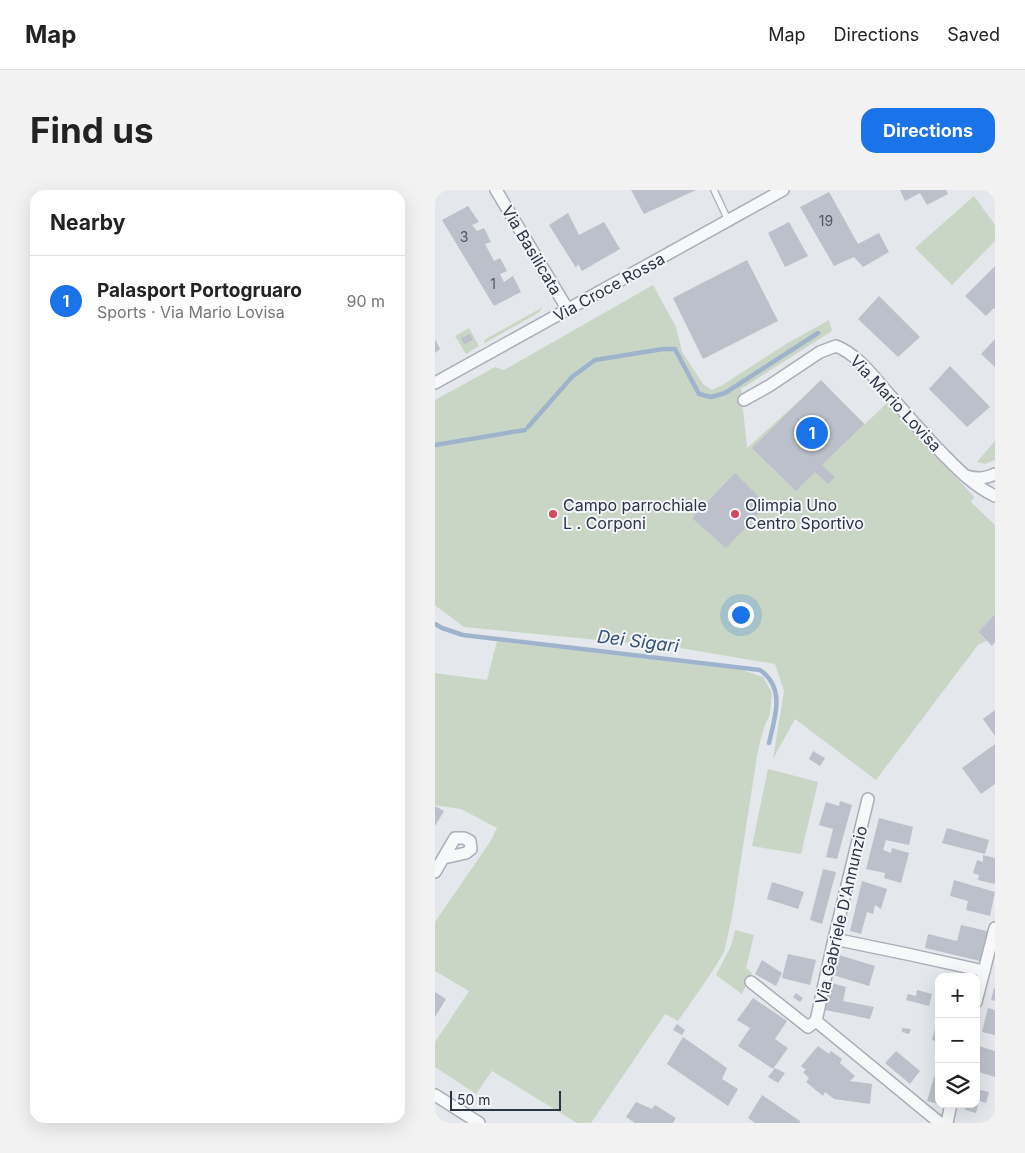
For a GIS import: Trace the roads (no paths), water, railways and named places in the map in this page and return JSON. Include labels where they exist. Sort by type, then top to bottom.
[{"type":"street","name":"Via Basilicata","points":[[496,190],[568,310]]},
{"type":"street","name":"Via Croce Rossa","points":[[435,383],[783,190]]},
{"type":"street","name":"Via Mario Lovisa","points":[[744,400],[769,386],[820,352],[836,346],[846,350],[858,359],[964,476],[980,489],[995,496]]},
{"type":"street","points":[[964,476],[976,479],[986,478],[995,474]]},
{"type":"street","name":"Via Gabriele D'Annunzio","points":[[868,799],[816,1021],[940,1123]]},
{"type":"street","points":[[435,872],[444,858]]},
{"type":"street","points":[[980,987],[995,928]]},
{"type":"street","points":[[834,939],[984,972]]},
{"type":"street","points":[[751,982],[808,1027],[816,1021]]},
{"type":"street","points":[[435,1095],[479,1123]]},
{"type":"street","points":[[947,1123],[950,1108]]},
{"type":"lane","points":[[714,190],[728,220]]},
{"type":"waterway","points":[[528,427],[572,377],[595,360],[663,349],[675,349],[699,394],[711,397],[725,393],[818,333]]},
{"type":"waterway","points":[[435,445],[525,430]]},
{"type":"waterway","name":"Dei Sigari","points":[[435,624],[463,635],[760,670],[768,677],[776,694],[776,713],[769,743]]},
{"type":"place","name":"Palasport Portogruaro","points":[[812,433]]},
{"type":"place","name":"Campo parrochiale L . Corponi","points":[[553,514]]},
{"type":"place","name":"Olimpia Uno Centro Sportivo","points":[[735,514]]}]
